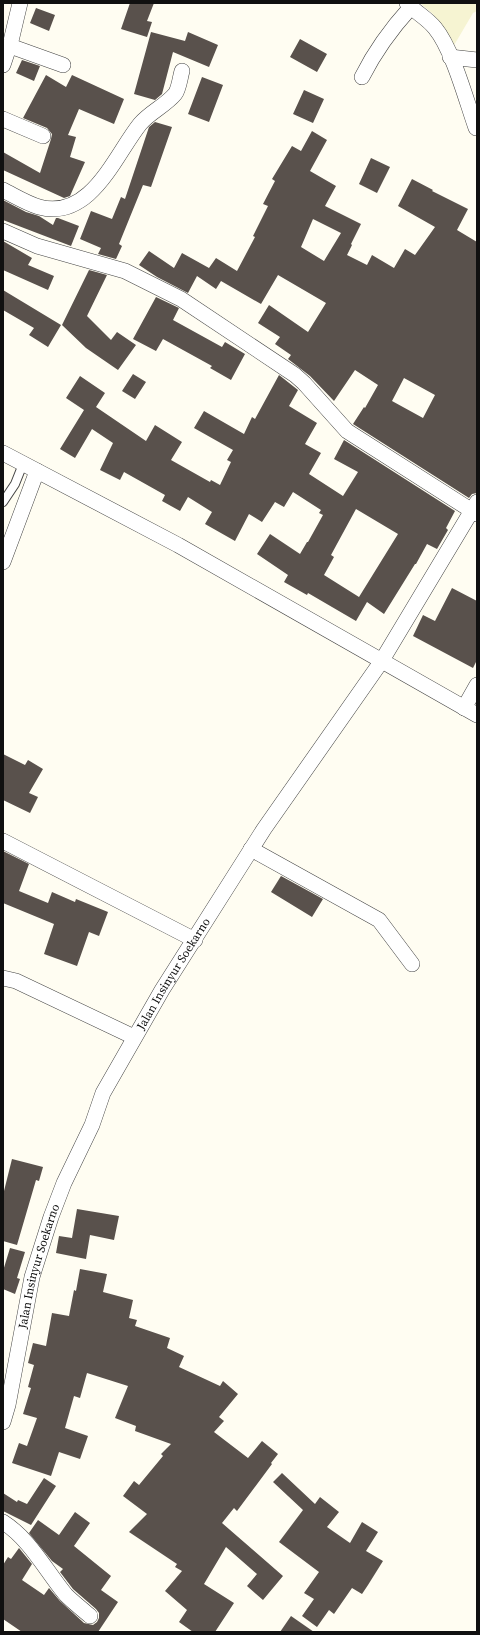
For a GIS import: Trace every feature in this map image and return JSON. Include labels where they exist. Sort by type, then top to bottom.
[{"type":"street","points":[[3,65],[10,46],[20,3]]},
{"type":"street","points":[[362,77],[384,39],[409,5],[435,28],[450,57],[476,128]]},
{"type":"street","points":[[10,46],[63,65]]},
{"type":"street","points":[[450,57],[477,60]]},
{"type":"street","points":[[3,190],[23,201],[40,207],[63,207],[85,198],[113,165],[140,123],[176,93],[182,71]]},
{"type":"street","points":[[3,119],[43,136]]},
{"type":"street","points":[[3,231],[37,246],[125,270],[181,299],[295,375],[347,431],[475,509]]},
{"type":"street","points":[[3,453],[178,545],[471,712],[477,685]]},
{"type":"street","points":[[3,562],[37,471]]},
{"type":"street","name":"Jalan Insinyur Soekarno","points":[[3,1422],[5,1404],[32,1277],[51,1217],[64,1183],[92,1125],[103,1093],[162,990],[195,940],[251,849],[381,662],[475,509]]},
{"type":"street","points":[[3,841],[195,940]]},
{"type":"street","points":[[251,849],[379,920],[412,964]]},
{"type":"street","points":[[3,978],[16,981],[134,1037]]},
{"type":"street","points":[[3,1522],[11,1527],[32,1550],[67,1596],[90,1616]]},
{"type":"lane","points":[[3,502],[15,484],[23,464]]},
{"type":"shaded area","points":[[420,3],[477,3],[477,11],[473,13],[453,47],[433,14]]},
{"type":"building","points":[[130,3],[154,3],[147,21],[152,22],[147,37],[121,29]]},
{"type":"building","points":[[36,8],[55,15],[49,31],[30,23]]},
{"type":"building","points":[[151,32],[185,41],[188,32],[218,45],[209,67],[173,52],[162,94],[155,100],[134,94]]},
{"type":"building","points":[[300,39],[327,54],[317,72],[290,57]]},
{"type":"building","points":[[22,60],[40,66],[34,81],[16,73]]},
{"type":"building","points":[[46,75],[66,87],[72,75],[124,99],[114,124],[79,109],[68,135],[76,137],[70,157],[85,162],[70,196],[64,198],[3,170],[3,152],[40,173],[52,134],[47,128],[23,118]]},
{"type":"building","points":[[202,77],[223,85],[209,122],[188,114]]},
{"type":"building","points":[[304,90],[324,99],[313,123],[293,114]]},
{"type":"building","points":[[155,122],[172,127],[151,187],[143,185],[119,244],[122,246],[116,259],[98,254],[101,248],[80,239],[91,211],[112,219],[121,197],[125,199],[149,127]]},
{"type":"building","points":[[312,131],[327,140],[310,171],[336,186],[325,206],[361,224],[347,255],[367,265],[372,255],[394,268],[405,249],[415,255],[435,227],[398,206],[412,179],[468,209],[457,230],[477,242],[477,493],[472,494],[469,498],[353,424],[364,407],[365,408],[378,385],[355,370],[334,401],[310,376],[288,359],[291,355],[275,344],[280,337],[258,323],[269,305],[308,332],[326,303],[278,275],[261,304],[221,281],[216,289],[197,276],[188,293],[157,277],[139,265],[149,251],[174,268],[182,253],[209,268],[216,258],[237,271],[255,237],[253,236],[268,206],[263,204],[275,181],[272,179],[292,146],[301,151]],"holes":[[[313,219],[341,233],[324,261],[301,247]],[[404,378],[435,395],[423,418],[392,401]]]},
{"type":"building","points":[[371,158],[390,167],[377,193],[359,184]]},
{"type":"building","points":[[3,200],[26,212],[39,216],[53,225],[56,218],[58,218],[79,226],[71,246],[3,220]]},
{"type":"building","points":[[3,241],[32,258],[28,265],[54,276],[48,290],[3,270]]},
{"type":"building","points":[[89,270],[107,275],[87,316],[111,340],[117,332],[136,345],[118,370],[86,348],[62,325]]},
{"type":"building","points":[[3,290],[61,325],[48,347],[29,335],[34,328],[3,310]]},
{"type":"building","points":[[156,297],[179,308],[173,320],[222,347],[225,342],[245,354],[231,380],[210,368],[212,366],[163,339],[156,351],[133,339]]},
{"type":"building","points":[[133,374],[146,382],[135,399],[122,391]]},
{"type":"building","points":[[279,375],[298,390],[289,406],[317,423],[305,444],[321,453],[309,474],[343,496],[358,472],[334,459],[344,440],[455,511],[446,528],[448,530],[437,549],[427,544],[384,614],[367,602],[356,621],[308,593],[307,595],[284,582],[288,575],[257,554],[270,534],[300,554],[308,542],[323,515],[319,513],[321,510],[293,492],[284,507],[275,502],[262,522],[249,514],[235,541],[205,524],[212,512],[188,497],[180,511],[162,501],[165,495],[124,472],[120,480],[100,470],[113,443],[92,429],[75,458],[60,449],[84,410],[66,398],[80,376],[105,393],[96,407],[146,441],[155,425],[182,442],[171,460],[210,482],[211,480],[220,485],[231,462],[227,460],[233,450],[194,428],[204,411],[244,434],[252,417],[255,419]],"holes":[[[356,509],[398,534],[359,597],[324,575],[334,557],[331,555]]]},
{"type":"building","points":[[452,588],[477,601],[477,660],[473,668],[413,636],[423,615],[435,621]]},
{"type":"building","points":[[3,754],[25,765],[28,760],[43,769],[29,793],[38,797],[30,813],[3,800]]},
{"type":"building","points":[[3,851],[29,864],[19,891],[48,903],[52,892],[75,902],[76,899],[108,912],[99,936],[89,932],[77,966],[44,954],[54,924],[3,903]]},
{"type":"building","points":[[281,876],[323,899],[312,917],[271,892]]},
{"type":"building","points":[[12,1159],[43,1167],[39,1181],[36,1180],[17,1245],[3,1241],[3,1195]]},
{"type":"building","points":[[77,1209],[119,1216],[114,1240],[90,1235],[86,1259],[56,1253],[59,1236],[72,1238]]},
{"type":"building","points":[[10,1248],[25,1252],[17,1278],[20,1279],[15,1294],[3,1289],[3,1271]]},
{"type":"building","points":[[80,1269],[107,1274],[103,1292],[133,1300],[129,1318],[137,1320],[135,1326],[170,1338],[167,1348],[184,1356],[179,1367],[220,1386],[223,1381],[238,1394],[219,1417],[224,1421],[214,1432],[248,1458],[262,1441],[278,1454],[237,1511],[234,1508],[222,1523],[283,1576],[263,1600],[247,1586],[257,1574],[226,1547],[204,1584],[234,1603],[215,1632],[193,1632],[179,1622],[187,1610],[165,1591],[182,1571],[175,1567],[177,1564],[129,1532],[147,1514],[123,1496],[134,1481],[139,1485],[163,1456],[161,1454],[171,1444],[135,1431],[136,1426],[115,1418],[128,1386],[87,1373],[80,1398],[74,1396],[65,1428],[88,1436],[80,1459],[59,1452],[51,1476],[12,1463],[19,1443],[27,1446],[37,1418],[23,1414],[31,1388],[28,1387],[34,1365],[28,1363],[33,1343],[46,1346],[52,1313],[69,1316]]},
{"type":"building","points":[[282,1473],[315,1504],[320,1497],[339,1512],[327,1527],[350,1543],[362,1522],[378,1532],[366,1551],[383,1561],[368,1585],[362,1594],[352,1588],[334,1614],[329,1610],[317,1627],[302,1616],[314,1599],[304,1593],[319,1572],[279,1542],[303,1510],[273,1482]]},
{"type":"building","points":[[44,1478],[56,1486],[31,1525],[3,1511],[3,1493],[17,1502],[18,1500],[27,1504]]},
{"type":"building","points":[[75,1512],[90,1523],[74,1546],[111,1576],[101,1590],[118,1602],[98,1632],[22,1632],[3,1619],[3,1565],[8,1557],[11,1559],[19,1548],[32,1564],[22,1580],[44,1595],[49,1588],[60,1601],[84,1623],[93,1625],[99,1618],[99,1613],[96,1609],[73,1589],[60,1572],[63,1569],[52,1561],[29,1533],[38,1520],[59,1535]]},
{"type":"building","points":[[291,1616],[314,1632],[280,1632]]}]
